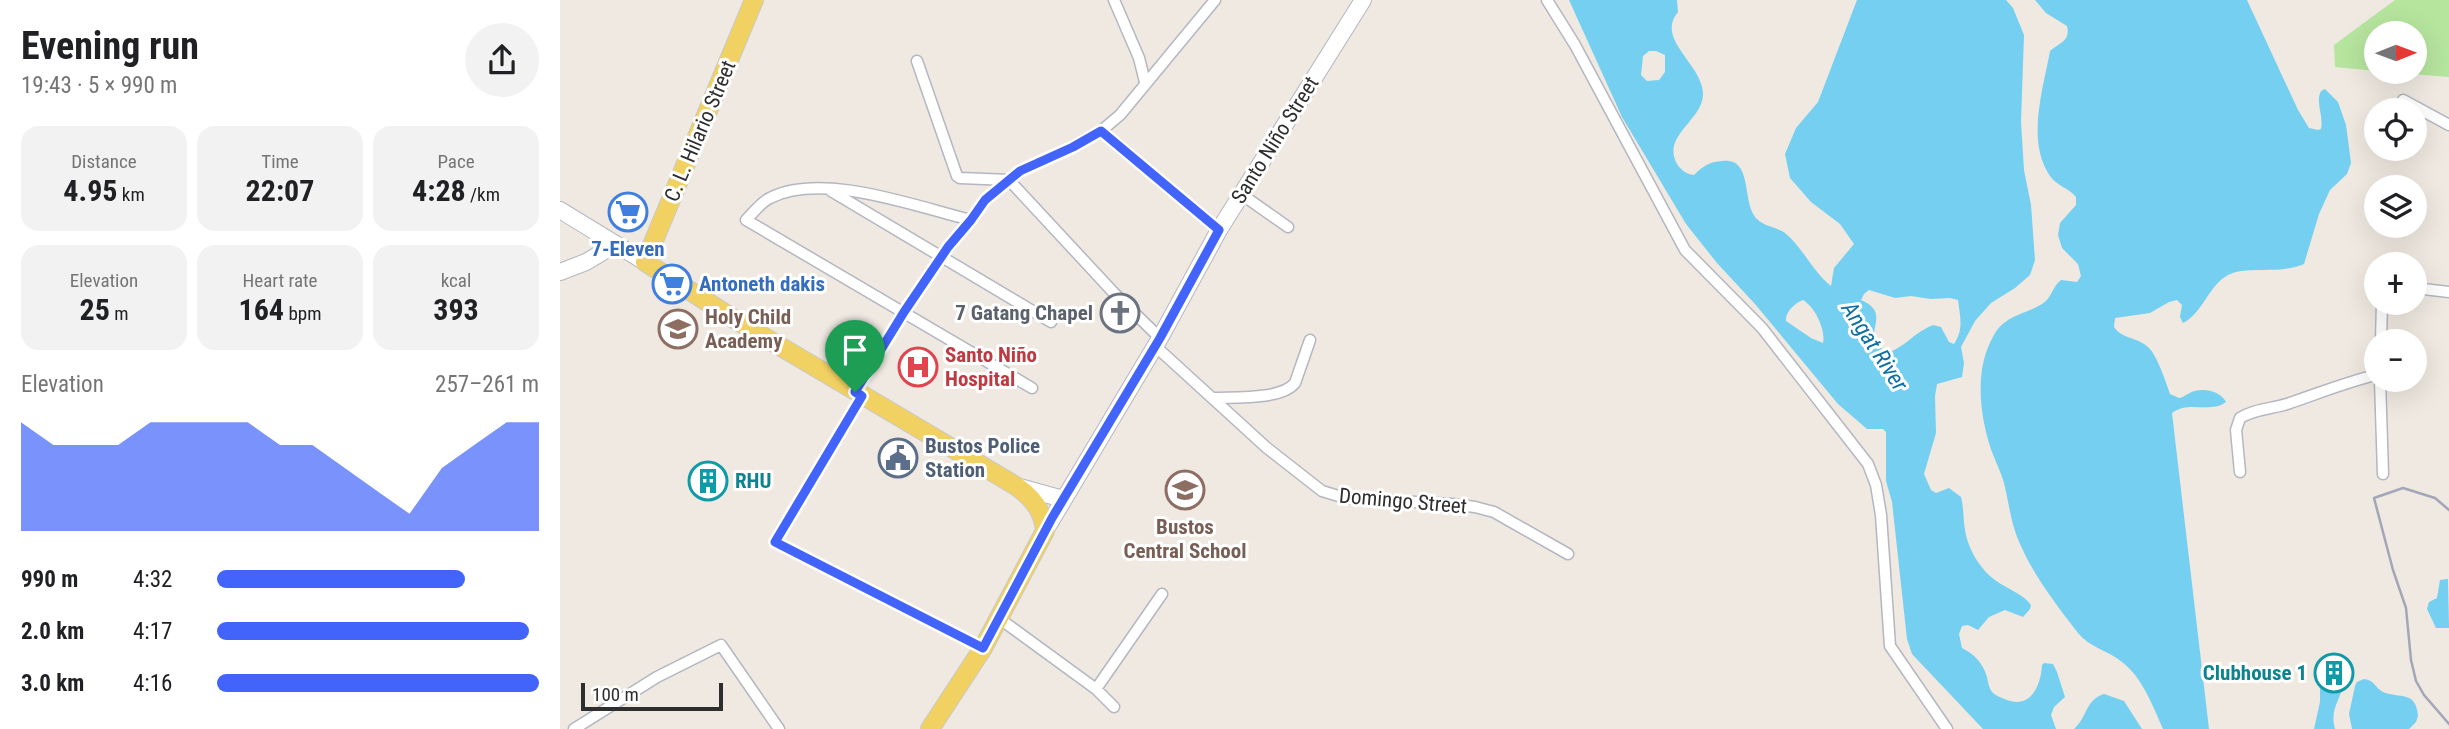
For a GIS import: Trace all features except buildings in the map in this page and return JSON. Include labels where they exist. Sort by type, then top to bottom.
[{"type":"main road","name":"C. L. Hilario Street","points":[[645,262],[754,0]]},
{"type":"main road","points":[[645,262],[858,394],[1016,486],[1036,505],[1045,531],[1000,619],[930,729]]},
{"type":"street","points":[[1114,0],[1139,58],[1145,82]]},
{"type":"street","points":[[983,648],[775,542],[904,312],[985,200],[1020,171],[1073,147],[1101,131],[1120,115],[1215,0]]},
{"type":"street","name":"Santo Niño Street","points":[[1045,531],[1157,342],[1219,230],[1363,0]]},
{"type":"street","points":[[1547,0],[1575,45],[1680,242],[1692,258],[1762,328],[1868,464],[1876,485],[1881,515],[1890,646],[1947,729]]},
{"type":"street","points":[[917,61],[957,176],[1009,180]]},
{"type":"street","points":[[2427,114],[2449,125]]},
{"type":"street","points":[[1101,131],[1219,230]]},
{"type":"street","name":"Domingo Street","points":[[1009,180],[1157,342],[1301,477],[1332,496],[1452,504],[1494,512],[1569,554]]},
{"type":"street","points":[[971,220],[868,194],[824,188],[791,191],[768,198],[746,220],[1032,387]]},
{"type":"street","points":[[824,188],[1052,322]]},
{"type":"street","points":[[1241,194],[1288,227]]},
{"type":"street","points":[[560,210],[645,262]]},
{"type":"street","points":[[560,272],[586,262],[616,244]]},
{"type":"street","points":[[2427,289],[2449,292]]},
{"type":"street","points":[[1214,398],[1271,394],[1291,388],[1310,340]]},
{"type":"street","points":[[2240,472],[2236,430],[2240,418],[2364,378]]},
{"type":"street","points":[[2381,392],[2383,474]]},
{"type":"street","points":[[1016,486],[1063,499]]},
{"type":"street","points":[[1096,689],[1162,594]]},
{"type":"street","points":[[1000,619],[1096,689],[1114,707]]},
{"type":"street","points":[[573,729],[657,677],[721,645],[779,729]]},
{"type":"green space","points":[[2395,0],[2449,0],[2449,77],[2427,75],[2427,21],[2367,21]]},
{"type":"green space","points":[[2364,23],[2364,70],[2335,67],[2334,45]]},
{"type":"water","name":"Angat River","points":[[1569,0],[1677,0],[1678,12],[1672,22],[1672,32],[1701,82],[1703,93],[1702,103],[1674,144],[1677,164],[1694,175],[1706,165],[1722,161],[1739,166],[1746,182],[1752,212],[1757,219],[1785,233],[1831,286],[1834,268],[1854,244],[1840,224],[1811,202],[1790,178],[1785,154],[1796,128],[1818,102],[1857,0],[2006,0],[2013,8],[2024,35],[2021,122],[2035,260],[2030,275],[1991,303],[1975,321],[1961,347],[1964,363],[1962,377],[1937,384],[1936,433],[1924,474],[1931,490],[1936,493],[1949,488],[1961,497],[1969,544],[1984,570],[2031,605],[2023,617],[2005,610],[1989,617],[1978,630],[1968,625],[1962,626],[1959,634],[1962,648],[1980,663],[1992,692],[2015,702],[2028,698],[2033,693],[2044,663],[2053,664],[2065,697],[2054,707],[2051,715],[2056,729],[1983,729],[1912,654],[1907,639],[1892,502],[1886,481],[1886,432],[1883,429],[1867,429],[1838,404],[1755,304],[1717,263],[1686,224],[1622,117]],"holes":[[[1649,51],[1665,55],[1665,72],[1659,80],[1647,81],[1641,75],[1643,56]],[[1869,290],[1895,298],[1911,296],[1958,300],[1960,323],[1954,344],[1949,342],[1941,327],[1933,325],[1890,352],[1880,347],[1874,334],[1876,313],[1861,300]],[[1803,300],[1815,313],[1823,332],[1823,343],[1786,321],[1794,306]]]},
{"type":"water","points":[[2035,0],[2247,0],[2309,128],[2321,129],[2319,96],[2325,89],[2338,102],[2346,125],[2351,163],[2347,174],[2330,190],[2319,214],[2304,264],[2228,275],[2215,286],[2196,313],[2183,323],[2180,317],[2182,305],[2177,300],[2150,313],[2115,318],[2114,327],[2117,331],[2144,344],[2151,351],[2170,394],[2179,398],[2199,390],[2208,391],[2217,393],[2226,402],[2213,407],[2185,407],[2172,413],[2209,729],[2163,729],[2146,692],[2129,668],[2083,638],[2062,612],[2032,568],[2017,537],[2004,483],[1986,430],[1981,402],[1981,374],[1988,347],[1998,328],[2009,319],[2045,302],[2061,280],[2077,282],[2081,276],[2078,264],[2062,248],[2058,235],[2060,223],[2076,205],[2076,197],[2050,176],[2039,147],[2038,131],[2038,115],[2050,51],[2066,38],[2068,31],[2067,26],[2046,13]]},
{"type":"water","points":[[2448,579],[2449,628],[2436,628],[2427,609],[2429,602],[2437,598],[2440,580]]},
{"type":"water","points":[[2320,678],[2343,681],[2334,715],[2335,729],[2314,729],[2320,702]]},
{"type":"water","points":[[2364,679],[2383,692],[2411,699],[2417,708],[2416,722],[2409,729],[2352,729],[2349,714],[2355,686]]},
{"type":"water","points":[[2104,694],[2124,701],[2142,729],[2074,729],[2093,700]]},
{"type":"railway","points":[[2449,510],[2435,498],[2403,488],[2374,498],[2406,608],[2411,660],[2416,681],[2424,695],[2449,724]]},
{"type":"place","name":"7-Eleven","points":[[628,212]]},
{"type":"place","name":"Antoneth dakis","points":[[672,284]]},
{"type":"place","name":"7 Gatang Chapel","points":[[1120,313]]},
{"type":"place","name":"Holy Child Academy","points":[[678,329]]},
{"type":"place","name":"Santo Niño Hospital","points":[[918,367]]},
{"type":"place","name":"Bustos Police Station","points":[[898,458]]},
{"type":"place","name":"RHU","points":[[708,481]]},
{"type":"place","name":"Bustos Central School","points":[[1185,490]]},
{"type":"place","name":"Clubhouse 1","points":[[2334,673]]},
{"type":"route","points":[[1101,131],[1219,230],[1160,338],[1052,518],[983,648],[775,542],[862,396],[855,392],[948,247],[985,200],[1020,171],[1101,131]]}]
